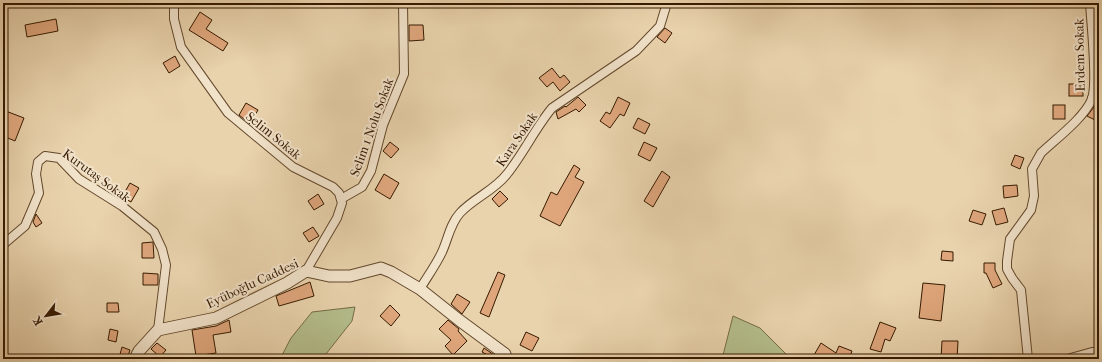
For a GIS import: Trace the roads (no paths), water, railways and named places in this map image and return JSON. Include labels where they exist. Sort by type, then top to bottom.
[{"type":"street","name":"Selim Sokak","points":[[174,3],[174,19],[181,47],[228,113],[293,167],[333,187],[341,199]]},
{"type":"street","name":"Selim 1 Nolu Sokak","points":[[341,199],[362,187],[371,171],[383,125],[404,74],[403,3]]},
{"type":"street","name":"Kara Sokak","points":[[420,289],[442,252],[455,219],[461,212],[474,200],[506,176],[552,108],[636,51],[649,38],[660,26],[667,3]]},
{"type":"street","name":"Erdem Sokak","points":[[1028,359],[1021,290],[1007,269],[1010,239],[1031,210],[1034,196],[1032,169],[1036,160],[1041,153],[1096,100],[1090,3]]},
{"type":"street","name":"Kurutaş Sokak","points":[[5,243],[25,226],[39,193],[36,174],[38,162],[45,156],[59,158],[79,179],[122,206],[154,232],[162,249],[166,265],[158,330]]},
{"type":"street","points":[[306,271],[337,218],[342,203],[341,199]]},
{"type":"street","name":"Eyüboğlu Caddesi","points":[[158,330],[216,318],[280,286],[306,271],[329,276],[350,276],[381,268],[391,272],[420,289],[505,354],[506,359]]},
{"type":"street","points":[[135,359],[139,351],[158,330]]},
{"type":"street","points":[[1067,359],[1092,352],[1099,352]]}]
